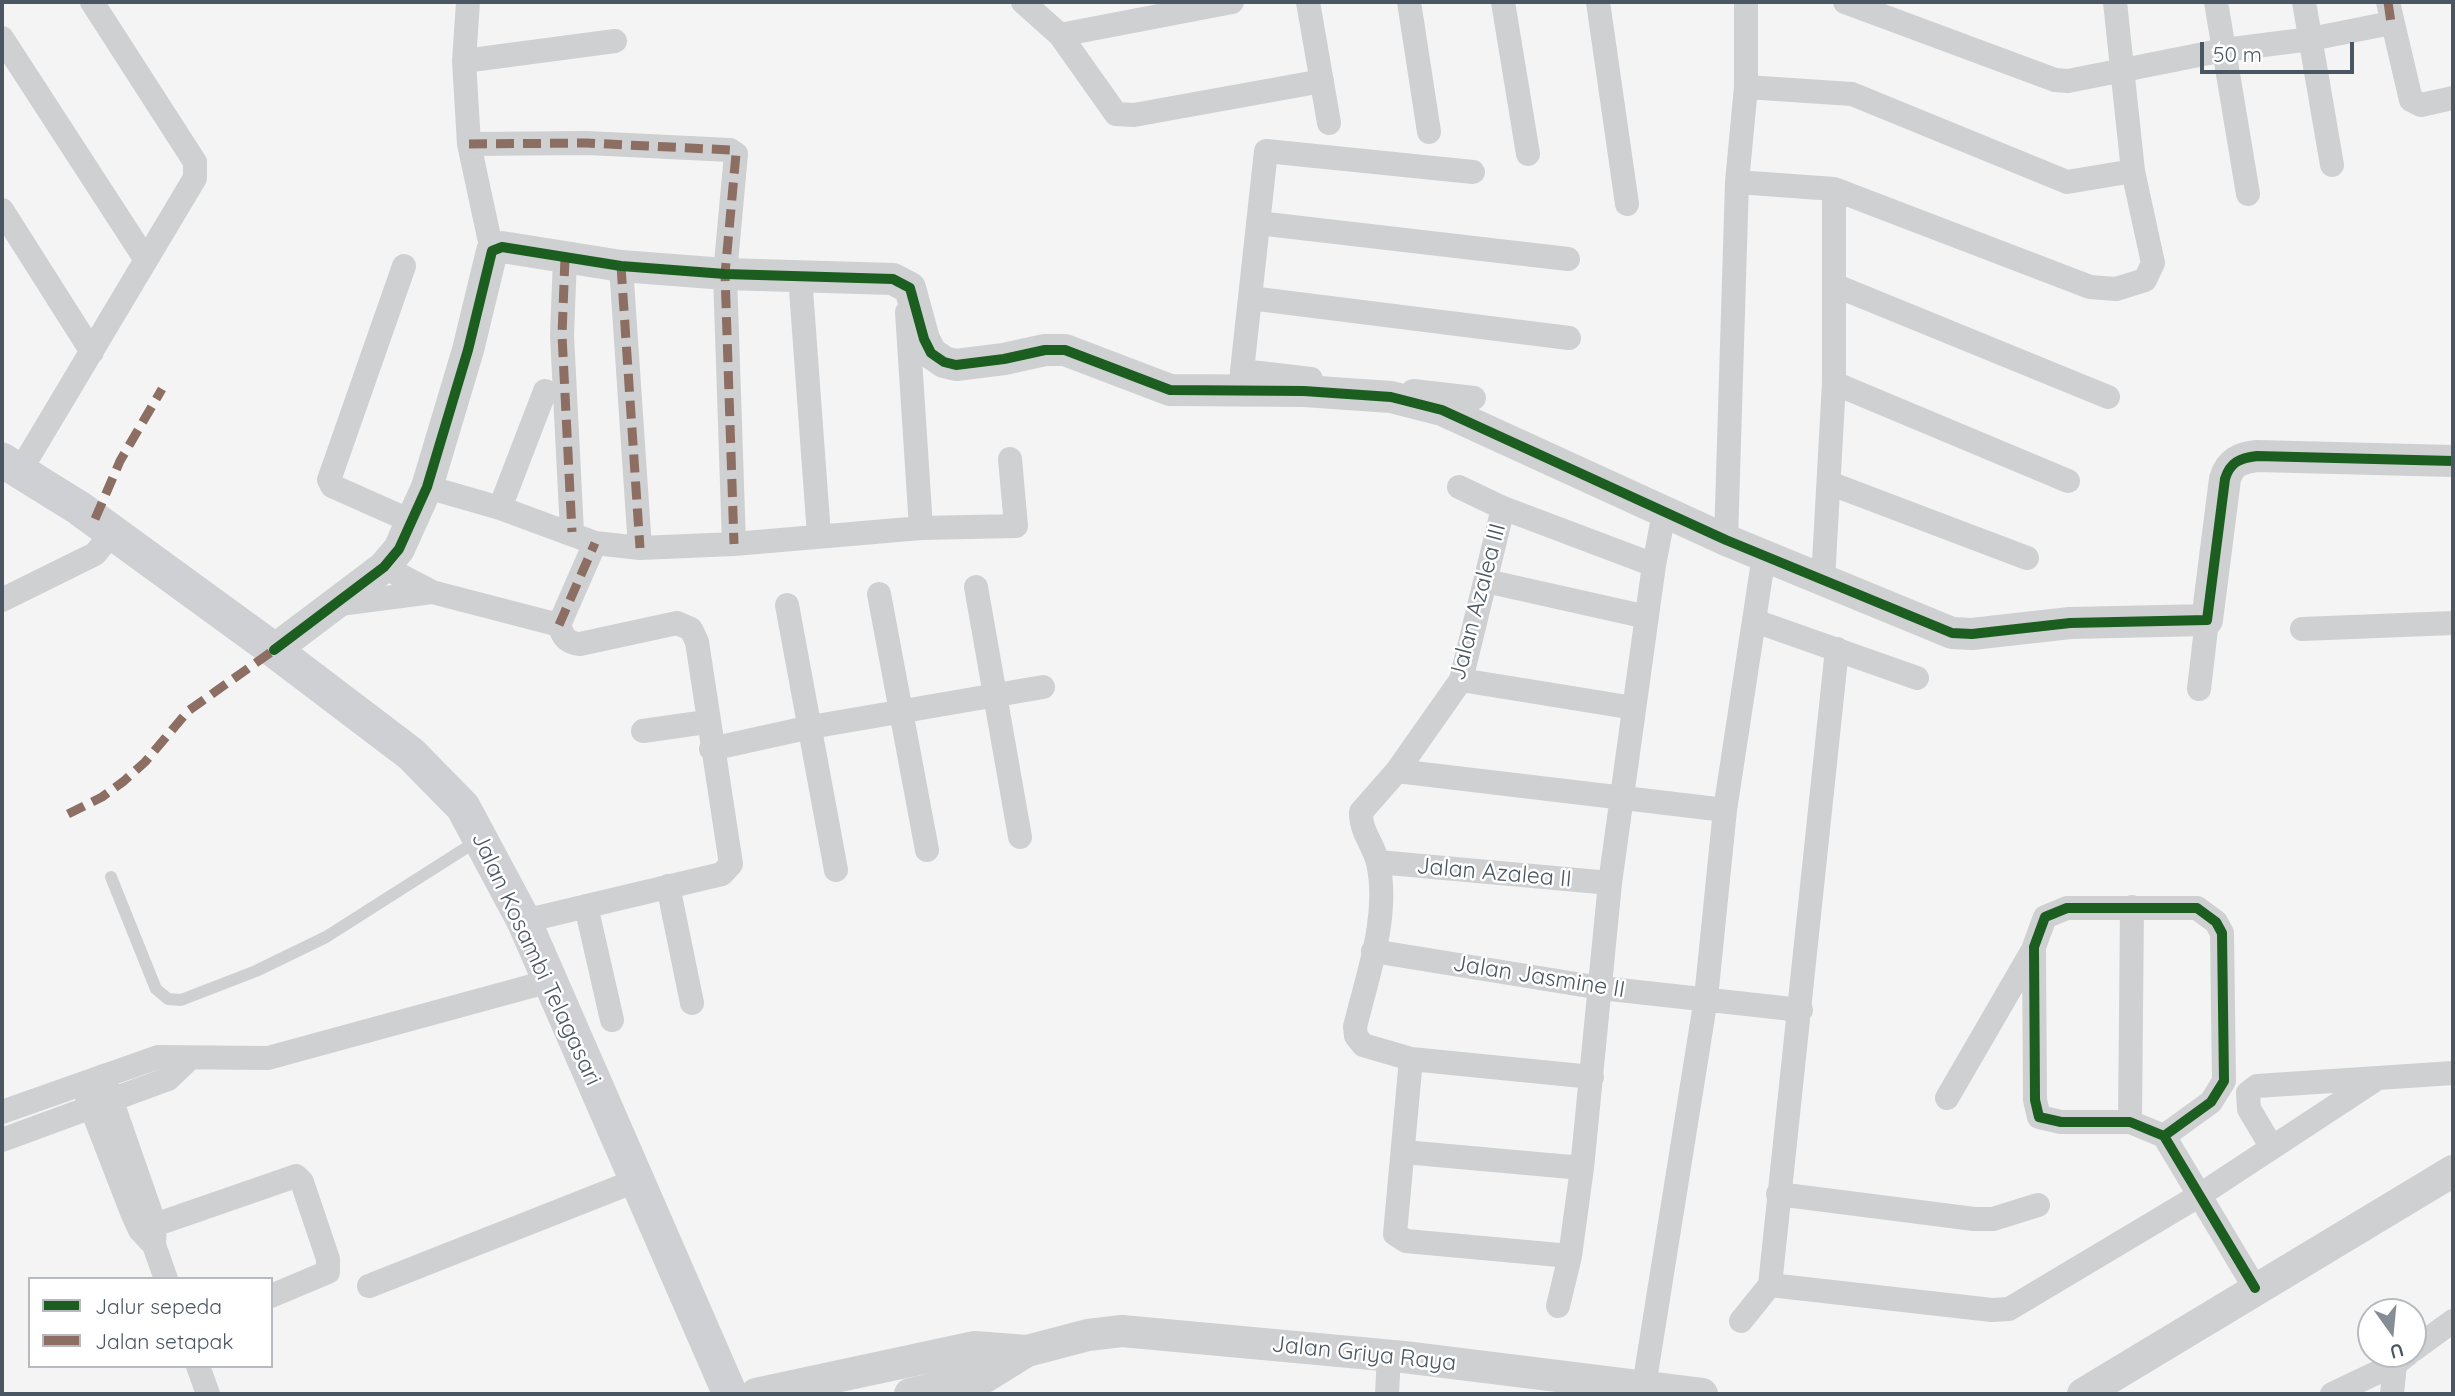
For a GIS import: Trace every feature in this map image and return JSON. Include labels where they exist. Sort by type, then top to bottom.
[{"type":"main road","name":"Jalan Kosambi Telagasari","points":[[11,466],[112,533],[274,650],[420,762],[463,807],[482,838],[524,921],[730,1394]]},
{"type":"street","points":[[11,466],[92,352],[195,177],[195,162],[92,2]]},
{"type":"street","points":[[274,650],[328,606],[384,567],[399,549],[427,488],[468,350],[492,251],[469,144],[464,61],[468,2]]},
{"type":"street","points":[[1023,2],[1060,35],[1116,114],[1134,114],[1322,81]]},
{"type":"street","points":[[1060,35],[1232,2]]},
{"type":"street","points":[[1308,2],[1329,123]]},
{"type":"street","points":[[1409,2],[1429,132]]},
{"type":"street","points":[[1503,2],[1528,153]]},
{"type":"street","points":[[1598,2],[1627,204]]},
{"type":"street","points":[[1726,540],[1737,182],[1746,87],[1746,2]]},
{"type":"street","points":[[1845,2],[2055,80],[2068,81],[2224,50],[2311,39],[2389,12],[2411,100],[2421,105],[2453,98]]},
{"type":"street","points":[[1737,182],[1834,189],[2090,287],[2116,289],[2145,279],[2153,270],[2133,171],[2115,2]]},
{"type":"street","points":[[2216,2],[2248,194]]},
{"type":"street","points":[[2304,2],[2332,165]]},
{"type":"street","points":[[2,38],[146,260]]},
{"type":"street","points":[[464,61],[615,41]]},
{"type":"street","points":[[1746,87],[1852,94],[2067,182],[2133,171]]},
{"type":"street","points":[[469,144],[587,143],[734,152],[737,161],[725,274],[734,544]]},
{"type":"street","points":[[1242,381],[1266,150],[1474,172]]},
{"type":"street","points":[[1823,580],[1834,383],[1834,189]]},
{"type":"street","points":[[2,210],[92,352]]},
{"type":"street","points":[[1258,223],[1568,259]]},
{"type":"street","points":[[492,251],[502,247],[621,266],[725,274],[893,279],[905,283],[915,297],[924,339],[931,353],[944,362],[957,365],[1055,350],[1170,390],[1242,381],[1473,411],[1664,513],[1952,633],[1972,634],[2070,623],[2207,620]]},
{"type":"street","points":[[565,258],[562,335],[572,532]]},
{"type":"street","points":[[621,266],[640,548]]},
{"type":"street","points":[[404,267],[329,480],[332,486],[413,522]]},
{"type":"street","points":[[800,276],[818,536]]},
{"type":"street","points":[[905,283],[921,528]]},
{"type":"street","points":[[1834,285],[2108,397]]},
{"type":"street","points":[[1250,298],[1569,338]]},
{"type":"street","points":[[1242,381],[1304,391],[1391,397],[1442,410],[1473,411]]},
{"type":"street","points":[[1834,383],[2068,481]]},
{"type":"street","points":[[500,508],[545,391]]},
{"type":"street","points":[[2199,688],[2228,468],[2237,461],[2257,456],[2453,461]]},
{"type":"street","points":[[427,488],[500,508],[572,532],[595,543],[640,548],[734,544],[921,528],[1016,526],[1010,459]]},
{"type":"street","points":[[1829,484],[2027,558]]},
{"type":"street","points":[[1459,487],[1503,508],[1654,565]]},
{"type":"street","name":"Jalan Azalea III","points":[[1411,1059],[1363,1045],[1356,1036],[1355,1027],[1381,910],[1378,862],[1363,829],[1361,812],[1398,771],[1461,680],[1503,508]]},
{"type":"street","points":[[1558,1306],[1570,1256],[1582,1168],[1610,883],[1654,565],[1664,513]]},
{"type":"street","points":[[2,600],[95,554],[112,533]]},
{"type":"street","points":[[559,625],[595,543]]},
{"type":"street","points":[[1644,1386],[1706,998],[1725,810],[1764,555]]},
{"type":"street","points":[[384,567],[432,592],[559,625],[566,639],[580,644],[677,623],[687,625],[696,642],[706,722],[730,864],[722,874],[524,921]]},
{"type":"street","points":[[1486,581],[1647,617]]},
{"type":"street","points":[[976,587],[1020,837]]},
{"type":"street","points":[[328,606],[432,592]]},
{"type":"street","points":[[879,594],[927,850]]},
{"type":"street","points":[[787,605],[836,870]]},
{"type":"street","points":[[1755,621],[1917,678]]},
{"type":"street","points":[[2302,629],[2453,623]]},
{"type":"street","points":[[1741,1321],[1770,1285],[1837,649]]},
{"type":"street","points":[[1461,680],[1634,708]]},
{"type":"street","points":[[711,749],[811,727],[1043,687]]},
{"type":"street","points":[[643,731],[706,722]]},
{"type":"street","points":[[1398,771],[1725,810]]},
{"type":"street","name":"Jalan Azalea II","points":[[1378,862],[1610,883]]},
{"type":"street","points":[[668,886],[692,1003]]},
{"type":"street","points":[[586,906],[612,1020]]},
{"type":"street","points":[[2130,1122],[2132,907]]},
{"type":"street","points":[[1947,1098],[2034,947],[2045,917],[2067,908],[2197,908],[2216,922],[2224,943],[2224,1081],[2211,1102],[2164,1136]]},
{"type":"street","points":[[2034,947],[2035,1100],[2039,1117],[2061,1122],[2130,1122],[2164,1136],[2255,1288]]},
{"type":"street","name":"Jalan Jasmine II","points":[[1373,951],[1601,988],[1801,1010]]},
{"type":"street","points":[[2,1112],[158,1057],[242,1060],[293,1053],[550,981]]},
{"type":"street","points":[[1570,1256],[1406,1241],[1399,1238],[1394,1229],[1404,1152],[1411,1059],[1592,1077]]},
{"type":"street","points":[[2,1140],[168,1079],[188,1060]]},
{"type":"street","points":[[2271,1146],[2246,1104],[2252,1089],[2269,1084],[2453,1073]]},
{"type":"street","points":[[1770,1285],[2005,1310],[2200,1195],[2378,1078]]},
{"type":"street","points":[[93,1079],[165,1277]]},
{"type":"street","points":[[1404,1152],[1582,1168]]},
{"type":"street","points":[[2083,1394],[2453,1171]]},
{"type":"street","points":[[150,1233],[294,1176],[300,1178],[327,1259],[328,1272],[273,1295]]},
{"type":"street","points":[[369,1286],[635,1181]]},
{"type":"street","points":[[1778,1194],[1974,1219],[1993,1219],[2038,1205]]},
{"type":"street","points":[[2427,1340],[2453,1321]]},
{"type":"street","name":"Jalan Griya Raya","points":[[910,1394],[985,1377],[1027,1351],[1088,1335],[1122,1331],[1436,1361],[1702,1394]]},
{"type":"street","name":"Jalan Griya Raya","points":[[768,1393],[975,1347],[1027,1351]]},
{"type":"street","points":[[1387,1394],[1397,1357]]},
{"type":"street","points":[[199,1368],[208,1394]]},
{"type":"street","points":[[2332,1394],[2382,1368]]},
{"type":"street","points":[[2392,1394],[2401,1368]]},
{"type":"lane","points":[[111,877],[156,989],[169,999],[181,1000],[256,971],[326,937],[482,838]]},
{"type":"marked path","points":[[2388,2],[2391,23]]},
{"type":"marked path","points":[[469,144],[587,143],[730,150],[736,154],[725,274],[734,544]]},
{"type":"marked path","points":[[565,258],[562,335],[572,532]]},
{"type":"marked path","points":[[621,266],[640,548]]},
{"type":"marked path","points":[[95,519],[120,461],[162,389]]},
{"type":"marked path","points":[[559,625],[595,543]]},
{"type":"marked path","points":[[68,814],[102,797],[124,781],[145,762],[188,711],[274,650]]},
{"type":"cycle path","points":[[274,650],[384,567],[399,549],[427,487],[468,350],[492,251],[502,247],[621,266],[725,274],[893,279],[910,288],[924,339],[931,353],[944,362],[956,365],[1045,350],[1065,350],[1170,390],[1304,391],[1391,397],[1442,410],[1726,540],[1952,633],[1972,634],[2070,623],[2207,620],[2225,479],[2236,462],[2257,456],[2453,461]]},
{"type":"cycle path","points":[[2164,1136],[2211,1102],[2224,1081],[2222,933],[2216,922],[2197,908],[2067,908],[2045,917],[2034,947],[2035,1100],[2039,1117],[2061,1122],[2130,1122],[2164,1136],[2255,1288]]}]
